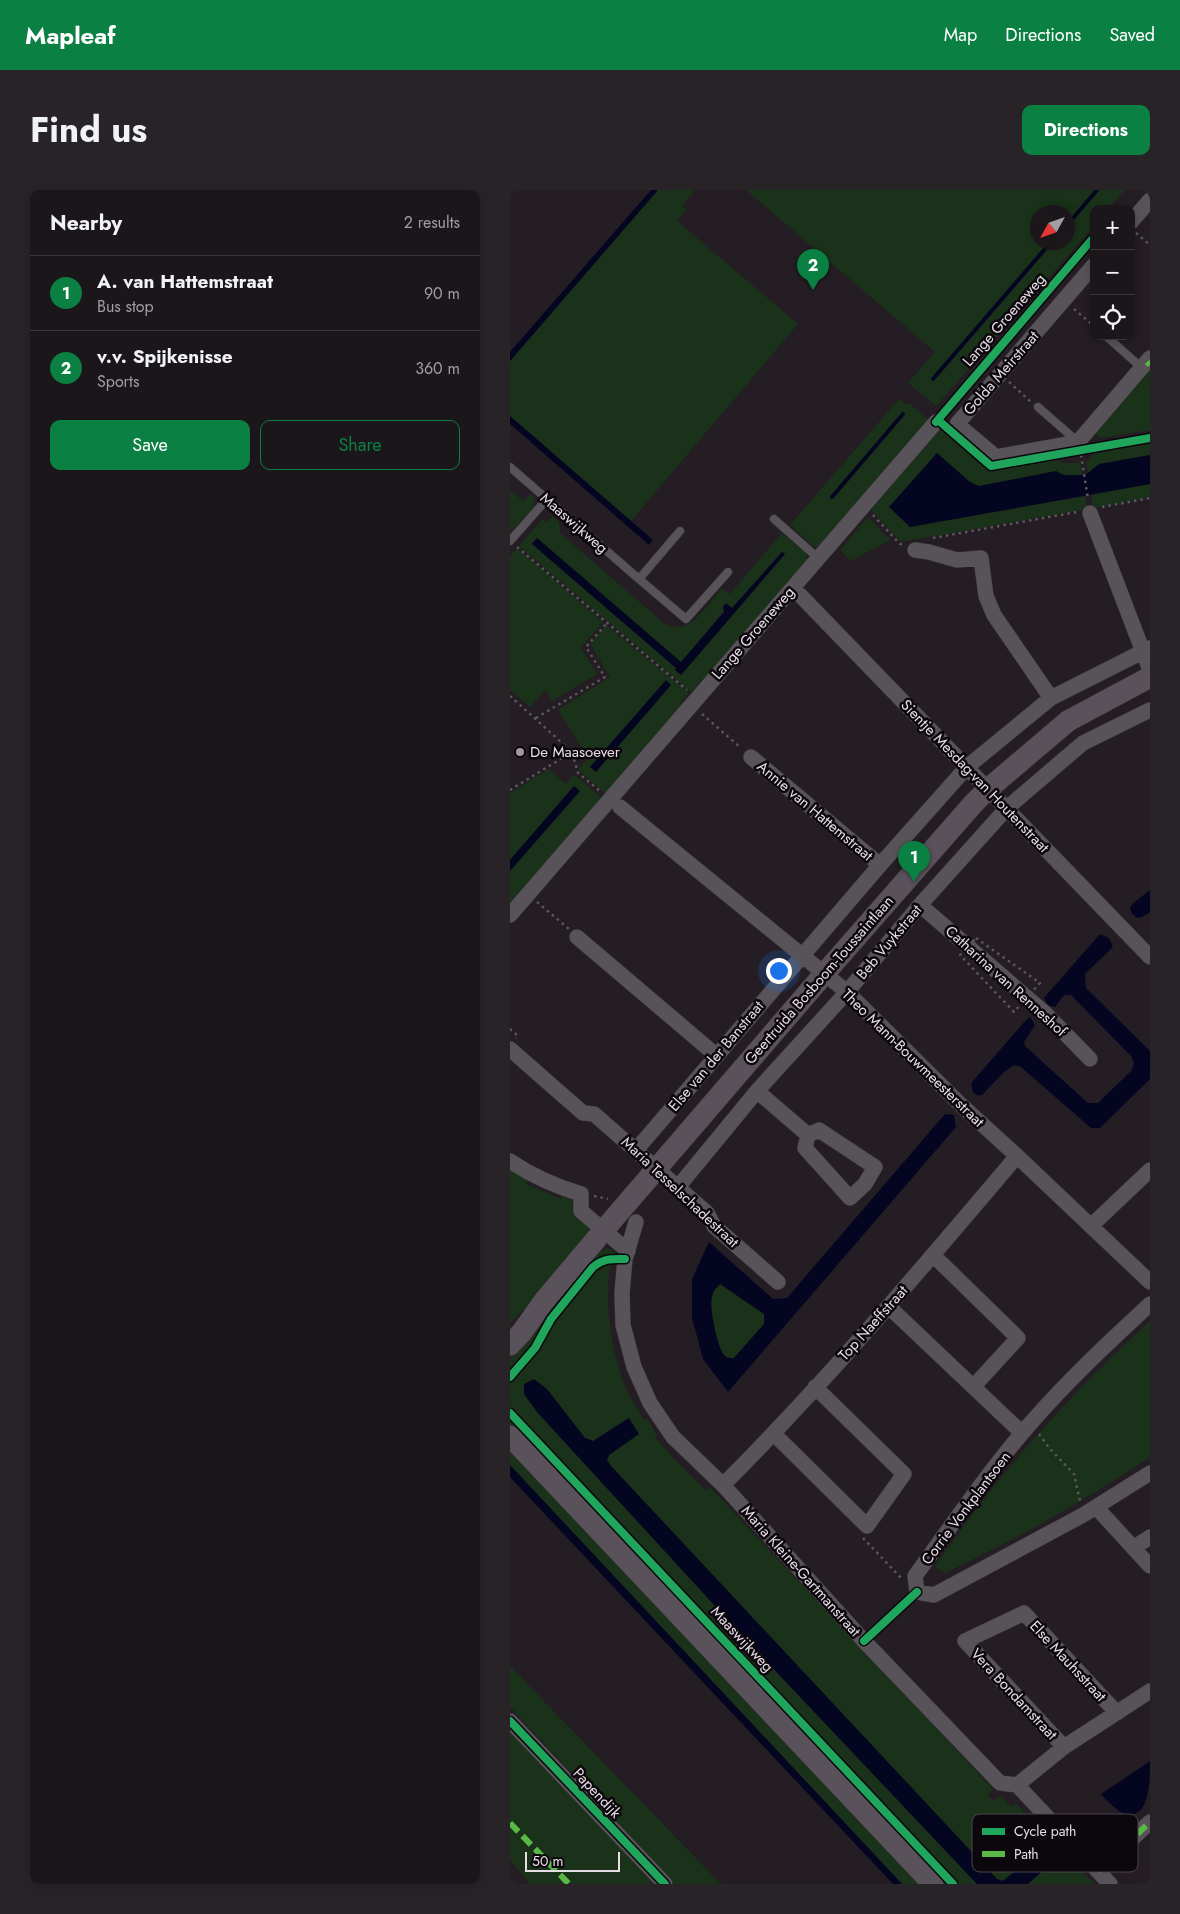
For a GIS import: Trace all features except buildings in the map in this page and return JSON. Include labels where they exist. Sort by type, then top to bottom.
[{"type":"street","points":[[1135,217],[1150,200]]},
{"type":"street","name":"Golda Meirstraat","points":[[1080,448],[996,457],[957,424],[1090,271]]},
{"type":"street","points":[[1080,448],[1146,363]]},
{"type":"street","name":"Lange Groeneweg","points":[[510,915],[615,803],[694,702],[936,422]]},
{"type":"street","points":[[1089,508],[1146,650],[1150,670]]},
{"type":"street","points":[[911,546],[957,560],[981,558],[986,596],[994,615],[1051,698]]},
{"type":"street","name":"Sientje Mesdag-van Houtenstraat","points":[[800,595],[1150,957]]},
{"type":"street","name":"Else van der Banstraat","points":[[636,1150],[880,865],[967,767],[1051,698],[1146,650]]},
{"type":"street","name":"Geertruida Bosboom-Toussaintlaan","points":[[510,1345],[522,1332],[544,1300],[657,1168],[936,844],[988,789],[1068,721],[1150,678]]},
{"type":"street","name":"Beb Vuykstraat","points":[[678,1187],[758,1091],[1007,808],[1083,743],[1150,710]]},
{"type":"street","name":"Annie van Hattemstraat","points":[[751,757],[880,865]]},
{"type":"street","name":"Theo Mann-Bouwmeesterstraat","points":[[615,803],[847,992],[960,1104],[1092,1225],[1150,1282]]},
{"type":"street","name":"Catharina van Renneshof","points":[[920,905],[1046,1014],[1090,1059]]},
{"type":"street","points":[[577,937],[717,1056]]},
{"type":"street","name":"Maria Tesselschadestraat","points":[[510,1049],[584,1113],[594,1114],[657,1168],[707,1213],[714,1226],[778,1282]]},
{"type":"street","points":[[758,1091],[808,1135]]},
{"type":"street","points":[[819,1130],[875,1167],[865,1184],[850,1198],[805,1148],[808,1135],[819,1130]]},
{"type":"street","name":"Top Naeffstraat","points":[[723,1485],[774,1434],[889,1307],[1017,1156]]},
{"type":"street","points":[[510,1160],[526,1172],[561,1188],[581,1194],[581,1211],[628,1250]]},
{"type":"street","points":[[1092,1225],[1150,1170]]},
{"type":"street","name":"Maria Kleine-Gartmanstraat","points":[[636,1222],[628,1250],[622,1293],[623,1325],[634,1367],[650,1403],[673,1437],[723,1485],[864,1641],[1000,1782],[1017,1784],[1045,1814]]},
{"type":"street","points":[[933,1255],[1018,1338],[974,1386]]},
{"type":"street","name":"Geertruida Bosboom-Toussaintlaan","points":[[510,1328],[544,1300]]},
{"type":"street","name":"Corrie Vonkplantsoen","points":[[917,1592],[915,1576],[966,1505],[1026,1428],[1089,1361],[1150,1304]]},
{"type":"street","points":[[889,1307],[974,1386],[1026,1428]]},
{"type":"street","points":[[774,1434],[867,1526],[904,1474],[815,1387]]},
{"type":"street","name":"Maaswijkweg","points":[[510,1436],[933,1884]]},
{"type":"street","points":[[917,1592],[934,1595],[1083,1515],[1150,1473]]},
{"type":"street","points":[[1096,1507],[1150,1566]]},
{"type":"street","points":[[1134,1548],[1150,1537]]},
{"type":"street","name":"Else Mauhsstraat","points":[[965,1640],[1024,1612],[1116,1713]]},
{"type":"street","name":"Vera Bondamstraat","points":[[965,1640],[1064,1747]]},
{"type":"street","points":[[1017,1784],[1064,1747],[1150,1691]]},
{"type":"street","name":"Papendijk","points":[[510,1721],[665,1884]]},
{"type":"street","points":[[1138,1833],[1150,1822]]},
{"type":"street","name":"Maria Kleine-Gartmanstraat","points":[[1099,1872],[1110,1884]]},
{"type":"lane","points":[[1112,340],[1146,363]]},
{"type":"lane","points":[[1038,408],[1080,448]]},
{"type":"lane","name":"Maaswijkweg","points":[[510,467],[686,620],[728,572]]},
{"type":"lane","points":[[510,541],[547,499]]},
{"type":"lane","points":[[774,518],[818,558]]},
{"type":"lane","points":[[639,579],[680,531]]},
{"type":"path","points":[[1135,232],[1150,245]]},
{"type":"path","points":[[1000,375],[1038,408]]},
{"type":"path","points":[[1080,448],[1089,508]]},
{"type":"path","points":[[926,539],[1150,498]]},
{"type":"path","points":[[863,505],[900,544],[911,546]]},
{"type":"path","points":[[510,541],[607,623],[751,757]]},
{"type":"path","points":[[536,718],[604,677],[586,648],[607,623]]},
{"type":"path","points":[[510,696],[572,752],[578,772],[615,803]]},
{"type":"path","points":[[510,790],[572,752]]},
{"type":"path","points":[[528,894],[577,937]]},
{"type":"path","points":[[1026,1428],[1074,1474],[1083,1515]]},
{"type":"path","points":[[867,1526],[861,1536],[902,1580],[917,1592]]},
{"type":"green space","points":[[658,190],[695,190],[682,206],[687,209],[677,221],[798,324],[631,521],[510,416],[510,361]]},
{"type":"green space","points":[[746,190],[1125,190],[1112,205],[1090,205],[1090,231],[1075,248],[1075,205],[1030,205],[1030,250],[1073,250],[936,406],[908,383],[935,352]]},
{"type":"green space","points":[[1150,366],[1150,430],[1101,438],[1093,432]]},
{"type":"green space","points":[[898,400],[905,404],[909,403],[931,422],[818,547],[813,546],[790,525]]},
{"type":"green space","points":[[942,427],[990,468],[1053,458],[1063,463],[1080,463],[1082,475],[1064,475],[1056,472],[979,486],[970,482],[936,453],[910,527],[1085,496],[1087,509],[901,542],[871,510]]},
{"type":"green space","points":[[1150,441],[1150,455],[1099,464],[1088,473],[1086,462],[1094,451]]},
{"type":"green space","points":[[1150,484],[1150,497],[1093,508],[1091,495]]},
{"type":"green space","points":[[510,490],[523,501],[531,493],[535,499],[533,508],[510,533]]},
{"type":"green space","points":[[553,516],[559,522],[560,533],[665,624],[674,627],[690,623],[704,610],[722,588],[730,594],[782,533],[807,554],[807,561],[704,680],[702,679],[691,692],[519,546],[542,519],[547,522]],"holes":[[[537,538],[681,662],[724,611],[723,607],[726,604],[732,609],[782,552],[785,554],[681,675],[675,670],[676,668],[532,544]]]},
{"type":"green space","points":[[868,517],[890,540],[851,561],[840,550]]},
{"type":"green space","points":[[517,548],[603,622],[581,648],[597,674],[552,701],[545,690],[530,707],[510,690],[510,556]]},
{"type":"green space","points":[[606,625],[689,693],[680,703],[682,705],[606,794],[578,770],[588,758],[558,710],[610,677],[590,644]],"holes":[[[666,680],[596,772],[591,767]]]},
{"type":"green space","points":[[549,769],[566,784],[574,774],[602,798],[510,905],[510,871],[579,792],[574,786],[510,860],[510,793]]},
{"type":"green space","points":[[510,1168],[528,1179],[526,1184],[561,1199],[563,1194],[568,1196],[572,1200],[574,1210],[589,1227],[590,1233],[535,1299],[510,1323]]},
{"type":"green space","points":[[608,1248],[617,1254],[610,1268],[608,1298],[611,1331],[622,1379],[644,1420],[647,1418],[657,1435],[655,1437],[705,1490],[710,1487],[993,1789],[988,1795],[994,1801],[1001,1796],[1011,1807],[1016,1803],[1027,1814],[972,1814],[972,1852],[611,1466],[607,1460],[609,1455],[617,1449],[628,1418],[593,1441],[585,1438],[546,1389],[524,1394],[537,1412],[750,1644],[977,1884],[937,1884],[510,1429],[510,1349],[575,1276],[601,1251]]},
{"type":"green space","points":[[720,1284],[764,1314],[764,1324],[734,1358],[726,1357],[721,1351],[713,1320],[711,1298]]},
{"type":"green space","points":[[1150,1321],[1150,1457],[1050,1519],[998,1547],[945,1573],[935,1566],[985,1498],[1048,1423]]},
{"type":"green space","points":[[510,1447],[921,1884],[902,1884],[510,1465]]},
{"type":"green space","points":[[510,1666],[721,1884],[675,1884],[510,1707]]},
{"type":"green space","points":[[510,1725],[661,1884],[530,1884],[510,1860]]},
{"type":"green space","points":[[990,1872],[1033,1872],[1003,1881],[997,1879]]},
{"type":"green space","points":[[1042,1872],[1082,1872],[1094,1884],[1028,1884]]},
{"type":"water","points":[[651,190],[658,190],[510,361],[510,352]]},
{"type":"water","points":[[510,416],[653,540],[649,545],[510,424]]},
{"type":"water","points":[[937,453],[970,482],[979,486],[1056,471],[1064,475],[1082,475],[1088,473],[1099,464],[1150,455],[1150,484],[910,527],[889,507]]},
{"type":"water","points":[[537,538],[681,662],[724,612],[723,607],[726,603],[732,608],[782,552],[785,554],[681,675],[675,670],[676,668],[532,544]]},
{"type":"water","points":[[666,680],[671,685],[596,772],[590,767]]},
{"type":"water","points":[[574,786],[580,791],[510,871],[510,860]]},
{"type":"water","points":[[1150,890],[1150,912],[1138,918],[1134,916],[1130,909],[1132,904]]},
{"type":"water","points":[[1100,934],[1109,938],[1113,947],[1085,974],[1086,988],[1150,1051],[1150,1079],[1100,1128],[1091,1128],[1021,1067],[1014,1065],[1004,1072],[982,1095],[976,1095],[972,1091],[972,1082],[1030,1017],[1035,1025],[1024,1042],[1025,1046],[1088,1103],[1098,1103],[1132,1070],[1134,1063],[1131,1056],[1071,995],[1064,995],[1055,1007],[1048,1005],[1044,998]]},
{"type":"water","points":[[945,1114],[954,1115],[956,1127],[728,1392],[703,1359],[692,1318],[692,1279],[709,1242],[773,1299],[787,1298]],"holes":[[[720,1284],[764,1314],[764,1324],[734,1358],[725,1356],[716,1335],[711,1302],[712,1295],[717,1287]]]},
{"type":"water","points":[[534,1379],[547,1389],[585,1438],[593,1441],[629,1418],[639,1434],[609,1455],[607,1460],[611,1466],[972,1852],[972,1872],[990,1872],[997,1879],[1003,1881],[1014,1872],[1042,1872],[1028,1884],[977,1884],[750,1644],[537,1412],[524,1394],[524,1384]]},
{"type":"water","points":[[510,1465],[902,1884],[893,1884],[510,1477]]},
{"type":"water","points":[[1150,1761],[1148,1792],[1146,1800],[1139,1811],[1134,1814],[1122,1813],[1101,1794]]},
{"type":"waterway","points":[[1075,216],[1097,190]]},
{"type":"waterway","points":[[933,379],[1044,250]]},
{"type":"waterway","points":[[832,497],[903,414]]},
{"type":"marked path","points":[[1147,362],[1150,365]]},
{"type":"marked path","points":[[1138,1833],[1150,1822]]},
{"type":"marked path","points":[[510,1823],[569,1884]]},
{"type":"cycle path","points":[[936,422],[1090,242]]},
{"type":"cycle path","points":[[938,420],[991,466],[1150,438]]},
{"type":"cycle path","points":[[510,1377],[535,1348],[551,1319],[593,1267],[612,1259],[625,1259]]},
{"type":"cycle path","points":[[510,1413],[953,1884]]},
{"type":"cycle path","points":[[864,1641],[917,1592]]},
{"type":"cycle path","points":[[510,1721],[665,1884]]},
{"type":"place","name":"v.v. Spijkenisse","points":[[813,290]]},
{"type":"place","name":"De Maasoever","points":[[520,752]]},
{"type":"place","name":"A. van Hattemstraat","points":[[914,882]]}]
